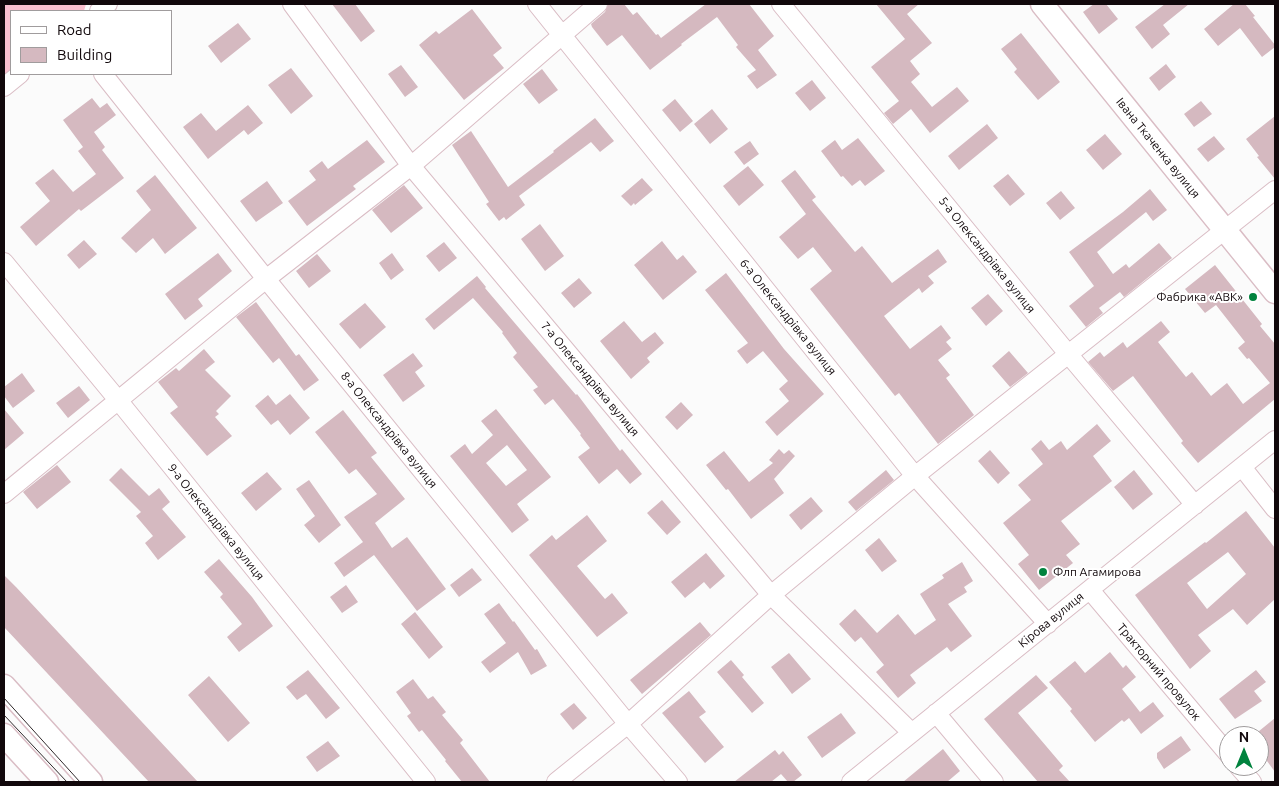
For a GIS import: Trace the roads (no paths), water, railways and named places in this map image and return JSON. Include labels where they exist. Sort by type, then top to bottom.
[{"type":"main road","name":"Івана Ткаченка вулиця","points":[[1042,4],[1275,292]]},
{"type":"main road","points":[[4,686],[91,782]]},
{"type":"main road","points":[[4,735],[48,782]]},
{"type":"street","name":"7-а Олександрівка вулиця","points":[[292,4],[411,166],[771,594],[912,733]]},
{"type":"street","name":"6-а Олександрівка вулиця","points":[[537,4],[915,476],[1048,624]]},
{"type":"street","points":[[4,494],[266,279],[411,166],[598,4]]},
{"type":"street","name":"5-а Олександрівка вулиця","points":[[781,4],[1069,355],[1195,505]]},
{"type":"street","points":[[4,87],[19,75]]},
{"type":"street","name":"8-а Олександрівка вулиця","points":[[104,75],[266,279],[628,724],[678,782]]},
{"type":"street","points":[[556,782],[628,724],[771,594],[915,476],[1275,190]]},
{"type":"street","name":"9-а Олександрівка вулиця","points":[[4,262],[118,400],[426,782]]},
{"type":"street","name":"Кірова вулиця","points":[[851,782],[1275,440]]},
{"type":"street","points":[[1242,467],[1275,509]]},
{"type":"street","name":"Тракторний провулок","points":[[1090,590],[1219,743]]},
{"type":"street","points":[[936,713],[994,782]]},
{"type":"tram line","points":[[4,698],[80,782]]},
{"type":"tram line","points":[[4,715],[67,782]]},
{"type":"place","name":"Фабрика «АВК»","points":[[1253,297]]},
{"type":"place","name":"Флп Агамирова","points":[[1043,572]]}]
